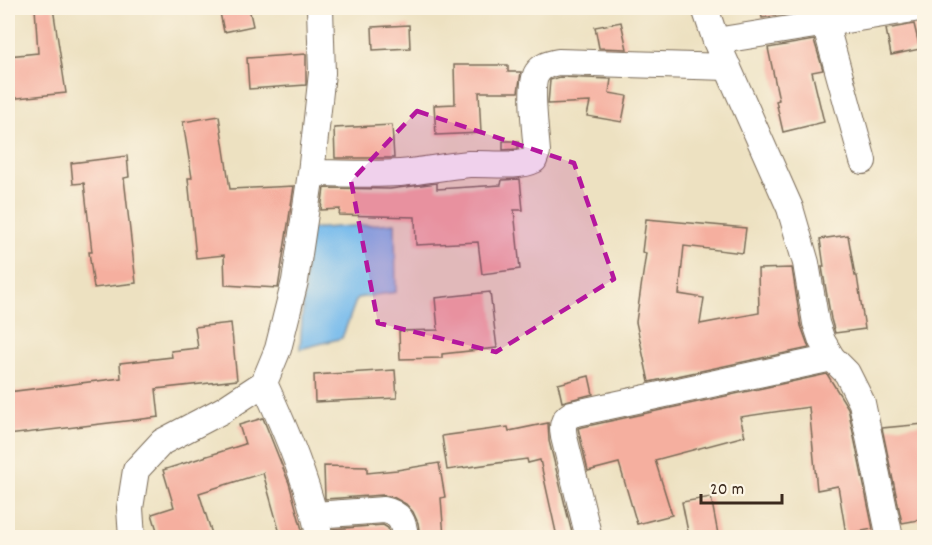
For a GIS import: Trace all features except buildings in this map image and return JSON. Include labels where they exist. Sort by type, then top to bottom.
[{"type":"street","points":[[132,537],[130,508],[136,470],[162,442],[223,410],[264,382],[278,349],[295,281],[311,173],[321,74],[320,8]]},
{"type":"street","points":[[705,8],[716,41],[790,208],[806,263],[816,323],[822,341],[832,358],[847,373],[862,403],[890,537]]},
{"type":"street","points":[[716,41],[823,15],[920,8]]},
{"type":"street","points":[[823,15],[863,161]]},
{"type":"street","points":[[311,173],[396,173],[494,163],[524,165],[534,160],[537,152],[533,91],[536,74],[545,65],[558,62],[728,67]]},
{"type":"street","points":[[589,537],[564,436],[562,426],[565,418],[572,414],[832,358]]},
{"type":"street","points":[[264,382],[291,443],[317,526],[384,510],[394,512],[402,519],[405,537]]},
{"type":"highlighted area","points":[[417,111],[574,163],[614,279],[496,352],[378,323],[351,181]]},
{"type":"water","points":[[395,223],[396,292],[357,298],[342,338],[300,349],[308,229]]}]
